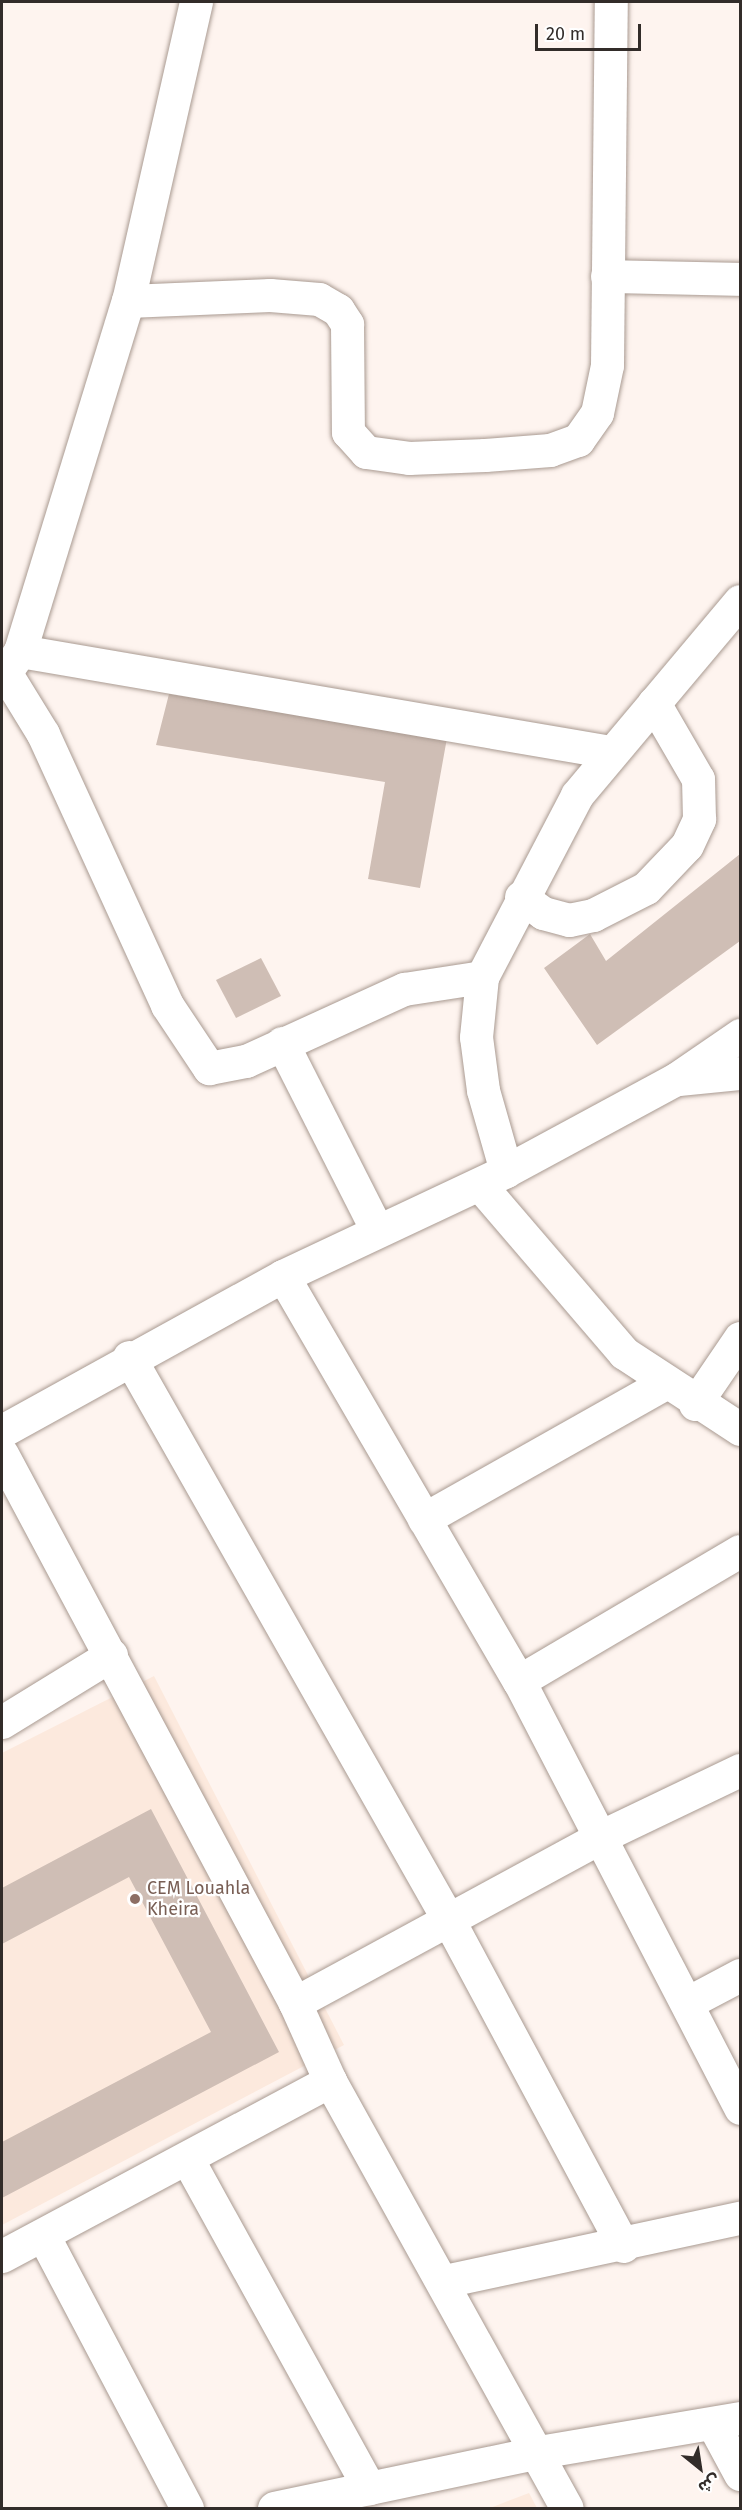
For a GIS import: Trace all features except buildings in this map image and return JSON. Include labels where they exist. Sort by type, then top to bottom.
[{"type":"street","points":[[196,2],[128,301],[9,667],[43,734],[167,1005],[199,1061],[220,1068],[404,989],[482,977]]},
{"type":"street","points":[[128,301],[320,299],[338,310],[347,324],[348,432],[366,452],[409,458],[463,456],[550,450],[578,440],[597,413],[607,365],[611,2]]},
{"type":"street","points":[[607,276],[741,279]]},
{"type":"street","points":[[741,601],[610,752],[577,795],[521,897],[482,977],[476,1037],[493,1178],[624,1353],[694,1404],[741,1429]]},
{"type":"street","points":[[9,667],[610,752]]},
{"type":"street","points":[[521,897],[543,913],[569,920],[593,915],[646,888],[687,845],[699,819],[698,778],[654,703]]},
{"type":"street","points":[[2,1431],[129,1357],[283,1276],[377,1230],[493,1178],[676,1079],[741,1035]]},
{"type":"street","points":[[282,1043],[377,1230]]},
{"type":"street","points":[[676,1079],[741,1073]]},
{"type":"street","points":[[283,1276],[519,1682],[689,2002],[741,2108]]},
{"type":"street","points":[[694,1404],[741,1338]]},
{"type":"street","points":[[129,1357],[448,1919],[623,2246]]},
{"type":"street","points":[[424,1519],[665,1383]]},
{"type":"street","points":[[2,1454],[295,2003],[330,2081],[445,2281],[539,2452],[567,2508]]},
{"type":"street","points":[[519,1682],[741,1551]]},
{"type":"street","points":[[2,1722],[111,1655]]},
{"type":"street","points":[[295,2003],[602,1836],[741,1770]]},
{"type":"street","points":[[689,2002],[741,1975]]},
{"type":"street","points":[[2,2256],[188,2160],[330,2081]]},
{"type":"street","points":[[188,2160],[369,2488]]},
{"type":"street","points":[[445,2281],[623,2246],[741,2218]]},
{"type":"street","points":[[43,2235],[187,2508]]},
{"type":"street","points":[[274,2508],[539,2452],[727,2421],[741,2474]]},
{"type":"shaded area","name":"CEM Louahla Kheira","points":[[154,1676],[344,2045],[2,2225],[2,1753]]},
{"type":"shaded area","points":[[529,2493],[537,2508],[490,2508]]},
{"type":"place","name":"CEM Louahla Kheira","points":[[135,1899]]}]
